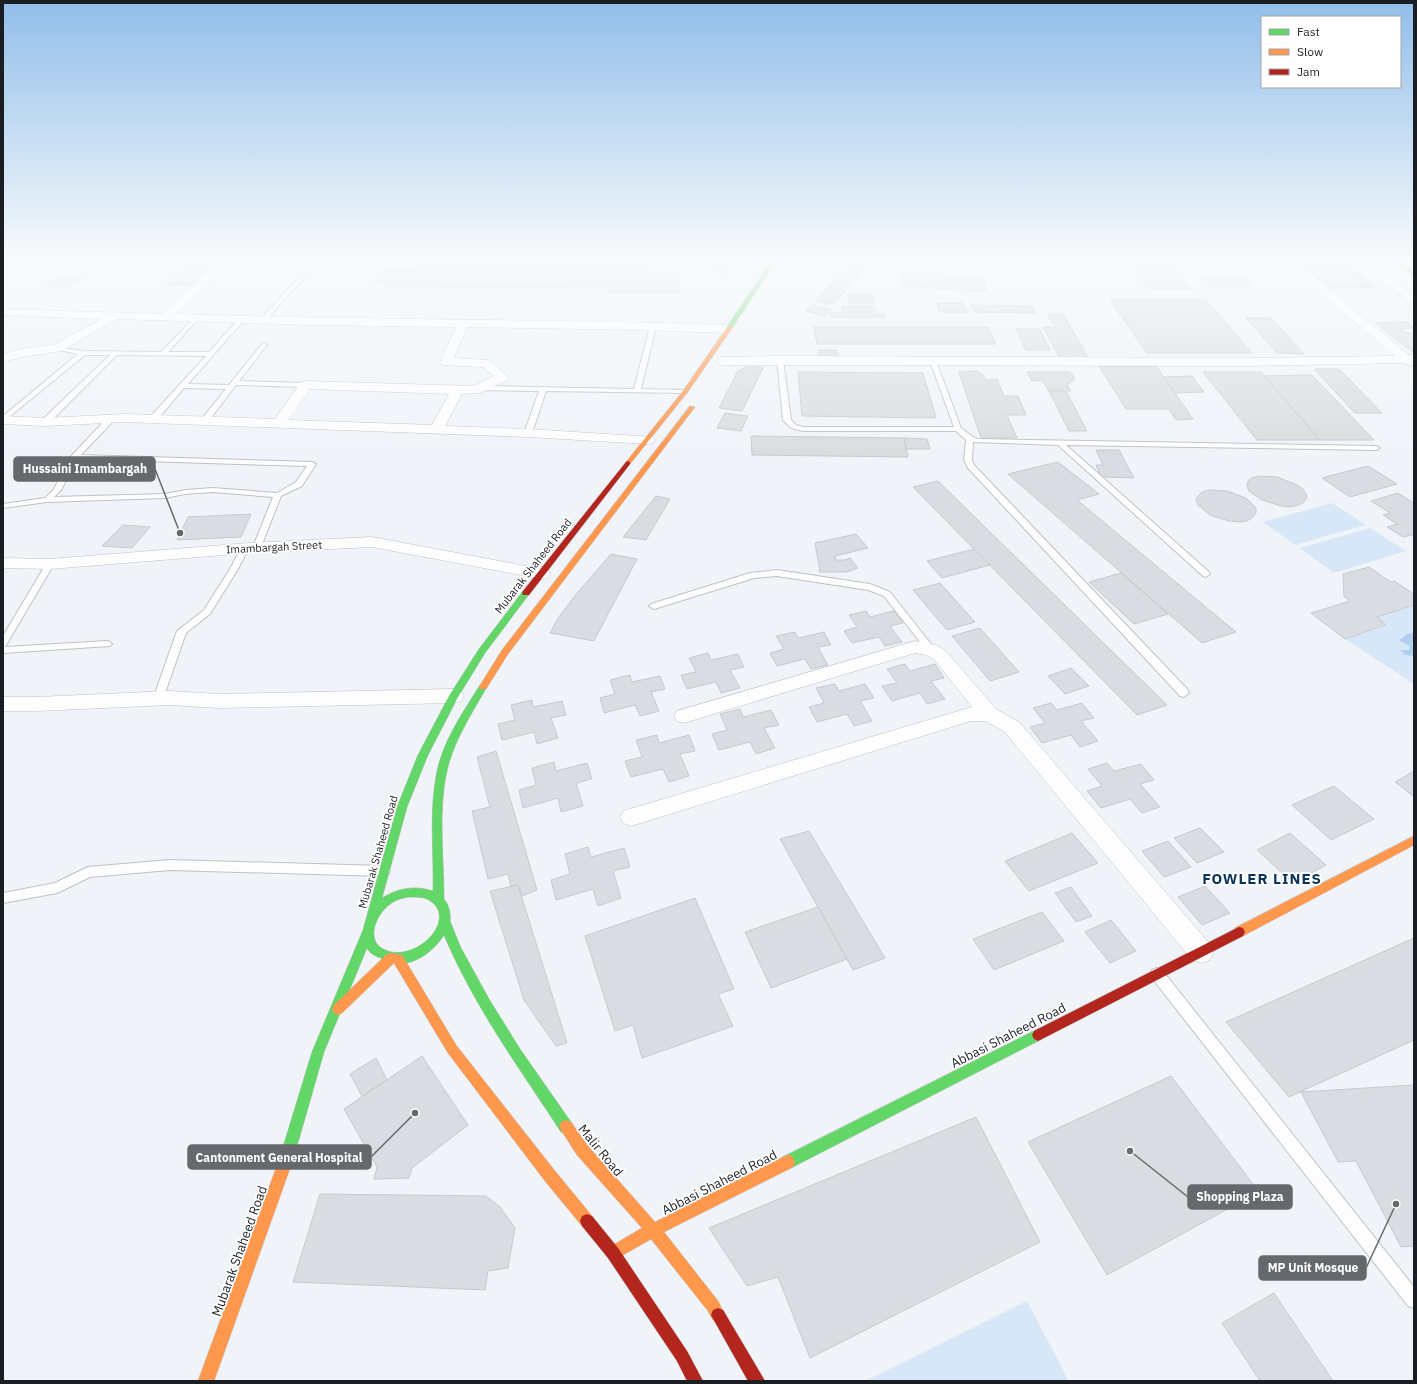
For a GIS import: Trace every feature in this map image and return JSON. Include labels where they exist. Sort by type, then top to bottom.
[{"type":"main road","name":"Mubarak Shaheed Road","points":[[371,918],[402,807],[423,755],[454,696],[482,651],[685,392],[731,325]]},
{"type":"main road","points":[[721,364],[731,349]]},
{"type":"main road","points":[[438,900],[438,806],[442,771],[451,746],[474,702],[505,652],[698,397]]},
{"type":"main road","name":"Abbasi Shaheed Road","points":[[613,1254],[653,1230],[1201,952],[1414,840]]},
{"type":"main road","points":[[409,892],[430,894],[438,900],[445,910],[445,922],[442,934],[434,943],[423,952],[411,957],[395,959],[381,955],[373,949],[369,941],[368,931],[371,918],[386,901],[397,895],[409,892]]},
{"type":"main road","name":"Malir Road","points":[[445,922],[457,952],[493,1018],[582,1150],[653,1230],[713,1306],[757,1381]]},
{"type":"main road","name":"Mubarak Shaheed Road","points":[[206,1381],[284,1165],[318,1052],[368,931]]},
{"type":"main road","name":"Mubarak Shaheed Road","points":[[332,1016],[395,959]]},
{"type":"main road","points":[[395,959],[452,1049],[550,1176],[613,1254],[682,1356],[695,1381]]},
{"type":"street","points":[[3,358],[21,353],[57,348],[100,325]]},
{"type":"street","points":[[279,423],[306,385],[475,390],[503,377],[485,363],[446,362],[464,325]]},
{"type":"street","points":[[519,325],[653,326],[728,329]]},
{"type":"street","points":[[1366,325],[1411,361]]},
{"type":"street","points":[[721,364],[780,360],[1245,362],[1411,361]]},
{"type":"street","points":[[437,429],[457,390]]},
{"type":"street","points":[[3,420],[45,422],[112,418],[153,419],[528,432],[648,440]]},
{"type":"street","name":"Imambargah Street","points":[[3,562],[50,564],[251,548],[372,542],[542,574]]},
{"type":"street","points":[[684,716],[915,648],[930,649],[940,655],[989,714],[1012,727],[1201,952]]},
{"type":"street","points":[[3,704],[158,699],[219,701],[454,696]]},
{"type":"street","points":[[631,816],[971,714],[989,714]]},
{"type":"lane","points":[[163,353],[190,325]]},
{"type":"lane","points":[[153,419],[237,325]]},
{"type":"lane","points":[[638,390],[653,326]]},
{"type":"lane","points":[[204,421],[264,345]]},
{"type":"lane","points":[[57,348],[83,353],[211,354]]},
{"type":"lane","points":[[3,420],[83,353]]},
{"type":"lane","points":[[45,422],[115,354]]},
{"type":"lane","points":[[780,360],[787,420],[789,424],[795,427],[803,429],[958,430]]},
{"type":"lane","points":[[933,361],[958,430],[970,439],[978,441],[1376,448]]},
{"type":"lane","points":[[182,386],[306,385]]},
{"type":"lane","points":[[479,388],[685,392]]},
{"type":"lane","points":[[528,432],[543,389]]},
{"type":"lane","points":[[46,500],[62,482],[65,475],[62,471],[112,418]]},
{"type":"lane","points":[[970,439],[968,460],[971,466],[1184,693]]},
{"type":"lane","points":[[1059,442],[1206,574]]},
{"type":"lane","points":[[75,457],[312,464],[299,484],[278,496],[251,548],[234,569],[207,612],[182,631],[158,699]]},
{"type":"lane","points":[[3,506],[46,500],[165,496],[185,492],[213,490],[278,496]]},
{"type":"lane","points":[[3,644],[50,564]]},
{"type":"lane","points":[[654,606],[762,573],[776,573],[870,587],[887,594],[930,649]]},
{"type":"lane","points":[[3,650],[107,644]]},
{"type":"lane","points":[[3,898],[57,888],[88,872],[170,865],[384,871]]},
{"type":"lane","points":[[1157,974],[1414,1300]]},
{"type":"shaded area","points":[[1332,503],[1366,525],[1295,545],[1263,522]]},
{"type":"shaded area","points":[[1370,528],[1406,551],[1334,573],[1300,548]]},
{"type":"shaded area","points":[[1414,605],[1414,684],[1345,639],[1386,626],[1377,617]]},
{"type":"shaded area","points":[[1027,1301],[1069,1381],[865,1381]]},
{"type":"water","points":[[1414,633],[1414,642],[1412,643],[1414,646],[1414,656],[1405,655],[1400,650],[1409,650],[1410,646],[1399,640],[1407,634]]},
{"type":"building","points":[[1054,325],[1069,325],[1089,359],[1060,358],[1043,327],[1055,327]]},
{"type":"building","points":[[1127,325],[1227,325],[1252,353],[1147,353]]},
{"type":"building","points":[[1252,325],[1277,325],[1304,354],[1277,353]]},
{"type":"building","points":[[1377,325],[1410,325],[1414,328],[1401,329],[1407,333],[1414,333],[1414,353]]},
{"type":"building","points":[[814,327],[988,327],[996,344],[817,344]]},
{"type":"building","points":[[1016,329],[1039,329],[1050,350],[1026,350]]},
{"type":"building","points":[[818,350],[836,350],[838,358],[820,358]]},
{"type":"building","points":[[748,366],[763,368],[742,411],[719,408],[738,371]]},
{"type":"building","points":[[1099,366],[1156,366],[1193,419],[1176,420],[1169,409],[1126,409]]},
{"type":"building","points":[[1314,369],[1339,369],[1382,413],[1355,413]]},
{"type":"building","points":[[977,371],[983,375],[985,380],[997,379],[1004,396],[1018,396],[1026,415],[1007,415],[1017,438],[981,438],[959,372]]},
{"type":"building","points":[[798,372],[923,373],[936,418],[802,416]]},
{"type":"building","points":[[1027,372],[1070,372],[1075,379],[1067,385],[1071,391],[1049,391],[1042,380],[1032,381]]},
{"type":"building","points":[[1203,372],[1261,372],[1320,440],[1257,440]]},
{"type":"building","points":[[1312,375],[1374,440],[1320,440],[1264,376]]},
{"type":"building","points":[[1192,376],[1204,392],[1175,393],[1163,377]]},
{"type":"building","points":[[1049,391],[1066,391],[1087,431],[1069,431]]},
{"type":"building","points":[[725,413],[748,416],[741,431],[717,428]]},
{"type":"building","points":[[751,436],[904,438],[908,457],[752,455]]},
{"type":"building","points":[[904,438],[927,439],[930,449],[906,449]]},
{"type":"building","points":[[1096,450],[1119,450],[1134,478],[1101,477],[1096,465],[1103,465]]},
{"type":"building","points":[[1058,462],[1099,494],[1077,500],[1236,632],[1202,643],[1008,474]]},
{"type":"building","points":[[1368,466],[1397,484],[1350,497],[1322,478]]},
{"type":"building","points":[[1259,476],[1277,477],[1295,484],[1302,488],[1307,498],[1299,505],[1291,507],[1281,506],[1262,500],[1249,491],[1247,486],[1248,481]]},
{"type":"building","points":[[938,481],[1167,705],[1137,715],[913,487]]},
{"type":"building","points":[[1209,490],[1227,491],[1246,498],[1256,508],[1256,513],[1247,521],[1239,522],[1229,521],[1210,515],[1198,505],[1196,500],[1202,492]]},
{"type":"building","points":[[1398,493],[1414,503],[1414,535],[1403,537],[1387,527],[1397,524],[1383,515],[1390,513],[1371,501]]},
{"type":"building","points":[[656,496],[670,499],[646,540],[623,537]]},
{"type":"building","points":[[251,514],[241,537],[177,540],[188,517]]},
{"type":"building","points":[[123,525],[150,527],[132,548],[102,546]]},
{"type":"building","points":[[856,534],[868,548],[835,556],[836,560],[850,558],[858,568],[846,572],[820,572],[815,543]]},
{"type":"building","points":[[974,549],[990,565],[942,578],[927,561]]},
{"type":"building","points":[[611,554],[637,559],[594,641],[550,633],[558,618],[577,593]]},
{"type":"building","points":[[1369,567],[1391,582],[1394,581],[1414,594],[1414,605],[1377,617],[1386,625],[1345,639],[1311,613],[1350,601],[1344,596],[1343,574]]},
{"type":"building","points":[[1121,573],[1168,614],[1134,624],[1089,582]]},
{"type":"building","points":[[940,583],[975,622],[947,630],[913,590]]},
{"type":"building","points":[[866,611],[870,617],[894,611],[903,623],[890,626],[902,642],[885,646],[879,637],[852,643],[844,631],[857,627],[849,615]]},
{"type":"building","points":[[980,628],[1019,672],[990,681],[952,636]]},
{"type":"building","points":[[795,632],[798,638],[824,632],[831,645],[818,647],[828,665],[811,669],[805,659],[777,666],[770,653],[784,649],[776,636]]},
{"type":"building","points":[[708,653],[711,660],[738,654],[744,667],[730,670],[740,688],[721,693],[716,682],[687,689],[681,675],[696,672],[689,658]]},
{"type":"building","points":[[905,664],[910,671],[935,664],[944,678],[931,681],[945,699],[927,704],[920,693],[892,701],[882,686],[897,683],[887,669]]},
{"type":"building","points":[[1071,668],[1089,686],[1065,694],[1048,676]]},
{"type":"building","points":[[630,675],[632,682],[660,676],[665,689],[651,692],[659,711],[640,716],[635,705],[604,713],[600,698],[615,694],[610,680]]},
{"type":"building","points":[[835,684],[839,691],[865,684],[874,698],[860,701],[872,721],[854,726],[847,714],[817,722],[809,707],[824,703],[816,688]]},
{"type":"building","points":[[532,700],[533,707],[562,701],[566,715],[551,718],[558,738],[537,744],[534,732],[502,740],[498,724],[515,720],[511,705]]},
{"type":"building","points":[[1051,703],[1057,710],[1082,703],[1094,718],[1081,721],[1098,741],[1080,747],[1071,735],[1042,743],[1030,727],[1045,723],[1033,708]]},
{"type":"building","points":[[740,709],[743,717],[771,710],[779,725],[764,728],[775,748],[756,754],[750,742],[719,750],[712,734],[727,730],[720,714]]},
{"type":"building","points":[[657,735],[659,743],[689,735],[695,751],[680,754],[689,776],[669,782],[663,769],[631,777],[625,761],[642,757],[636,740]]},
{"type":"building","points":[[496,751],[537,890],[522,896],[518,885],[511,886],[508,874],[488,879],[472,811],[490,807],[477,757]]},
{"type":"building","points":[[554,762],[556,771],[587,763],[592,779],[576,783],[583,806],[561,812],[558,798],[523,808],[519,790],[536,785],[532,768]]},
{"type":"building","points":[[1107,763],[1114,771],[1141,764],[1154,780],[1140,784],[1160,807],[1142,813],[1130,799],[1101,808],[1087,791],[1102,786],[1088,769]]},
{"type":"building","points":[[1414,771],[1414,796],[1413,796],[1395,782]]},
{"type":"building","points":[[1334,786],[1374,819],[1331,840],[1292,805]]},
{"type":"building","points":[[1200,828],[1224,852],[1197,863],[1174,838]]},
{"type":"building","points":[[809,831],[885,958],[853,970],[780,839]]},
{"type":"building","points":[[1072,833],[1098,863],[1029,891],[1005,861]]},
{"type":"building","points":[[1290,833],[1326,865],[1293,883],[1257,850]]},
{"type":"building","points":[[1168,841],[1191,867],[1164,877],[1142,851]]},
{"type":"building","points":[[588,847],[591,857],[624,848],[630,867],[613,871],[621,898],[598,906],[593,889],[556,900],[551,880],[570,874],[565,854]]},
{"type":"building","points":[[518,885],[567,1043],[556,1046],[524,1000],[490,891]]},
{"type":"building","points":[[1205,886],[1230,913],[1202,925],[1178,897]]},
{"type":"building","points":[[1071,887],[1092,916],[1076,922],[1055,893]]},
{"type":"building","points":[[695,898],[734,989],[718,994],[733,1026],[642,1058],[633,1025],[615,1031],[585,936]]},
{"type":"building","points":[[818,907],[847,959],[771,988],[745,932]]},
{"type":"building","points":[[1042,912],[1064,941],[994,970],[973,939]]},
{"type":"building","points":[[1111,920],[1136,951],[1110,963],[1085,932]]},
{"type":"building","points":[[1414,938],[1414,1040],[1289,1097],[1226,1022]]},
{"type":"building","points":[[422,1056],[468,1125],[412,1168],[409,1178],[374,1179],[377,1167],[344,1109]]},
{"type":"building","points":[[376,1058],[387,1080],[362,1096],[350,1074]]},
{"type":"building","points":[[1171,1076],[1259,1192],[1107,1275],[1028,1142]]},
{"type":"building","points":[[1414,1085],[1414,1246],[1401,1247],[1356,1161],[1338,1162],[1301,1092]]},
{"type":"building","points":[[976,1117],[1040,1242],[810,1358],[778,1277],[747,1286],[709,1228]]},
{"type":"building","points":[[320,1194],[486,1196],[500,1207],[515,1228],[508,1268],[488,1271],[485,1290],[293,1282]]},
{"type":"building","points":[[1274,1293],[1333,1381],[1260,1381],[1222,1323]]},
{"type":"traffic: fast","points":[[371,918],[402,807],[423,755],[454,696],[482,651],[526,593]]},
{"type":"traffic: fast","points":[[438,900],[438,804],[442,772],[453,740],[483,687]]},
{"type":"traffic: fast","points":[[409,892],[430,895],[441,904],[445,916],[443,928],[435,940],[423,950],[409,957],[393,958],[378,952],[372,947],[369,940],[369,926],[376,912],[386,901],[394,896],[409,892]]},
{"type":"traffic: fast","points":[[445,923],[484,1003],[566,1127]]},
{"type":"traffic: fast","points":[[286,1160],[318,1052],[368,931]]},
{"type":"traffic: fast","points":[[788,1162],[1038,1035]]},
{"type":"traffic: slow","points":[[628,463],[685,392],[730,327]]},
{"type":"traffic: slow","points":[[483,687],[505,652],[692,407]]},
{"type":"traffic: slow","points":[[1239,932],[1414,840]]},
{"type":"traffic: slow","points":[[338,1009],[391,958]]},
{"type":"traffic: slow","points":[[398,959],[452,1049],[550,1176],[587,1221]]},
{"type":"traffic: slow","points":[[566,1127],[582,1150],[653,1230],[713,1306],[718,1315]]},
{"type":"traffic: slow","points":[[206,1381],[286,1160]]},
{"type":"traffic: slow","points":[[613,1253],[653,1230],[788,1162]]},
{"type":"traffic: jam","points":[[526,593],[628,463]]},
{"type":"traffic: jam","points":[[1038,1035],[1239,932]]},
{"type":"traffic: jam","points":[[587,1221],[613,1253],[682,1356],[695,1381]]},
{"type":"traffic: jam","points":[[718,1315],[757,1381]]},
{"type":"place","name":"Hussaini Imambargah","points":[[180,533]]},
{"type":"place","name":"Cantonment General Hospital","points":[[415,1113]]},
{"type":"place","name":"Shopping Plaza","points":[[1130,1151]]},
{"type":"place","name":"MP Unit Mosque","points":[[1396,1204]]},
{"type":"district","name":"FOWLER LINES","points":[[1262,879]]}]
